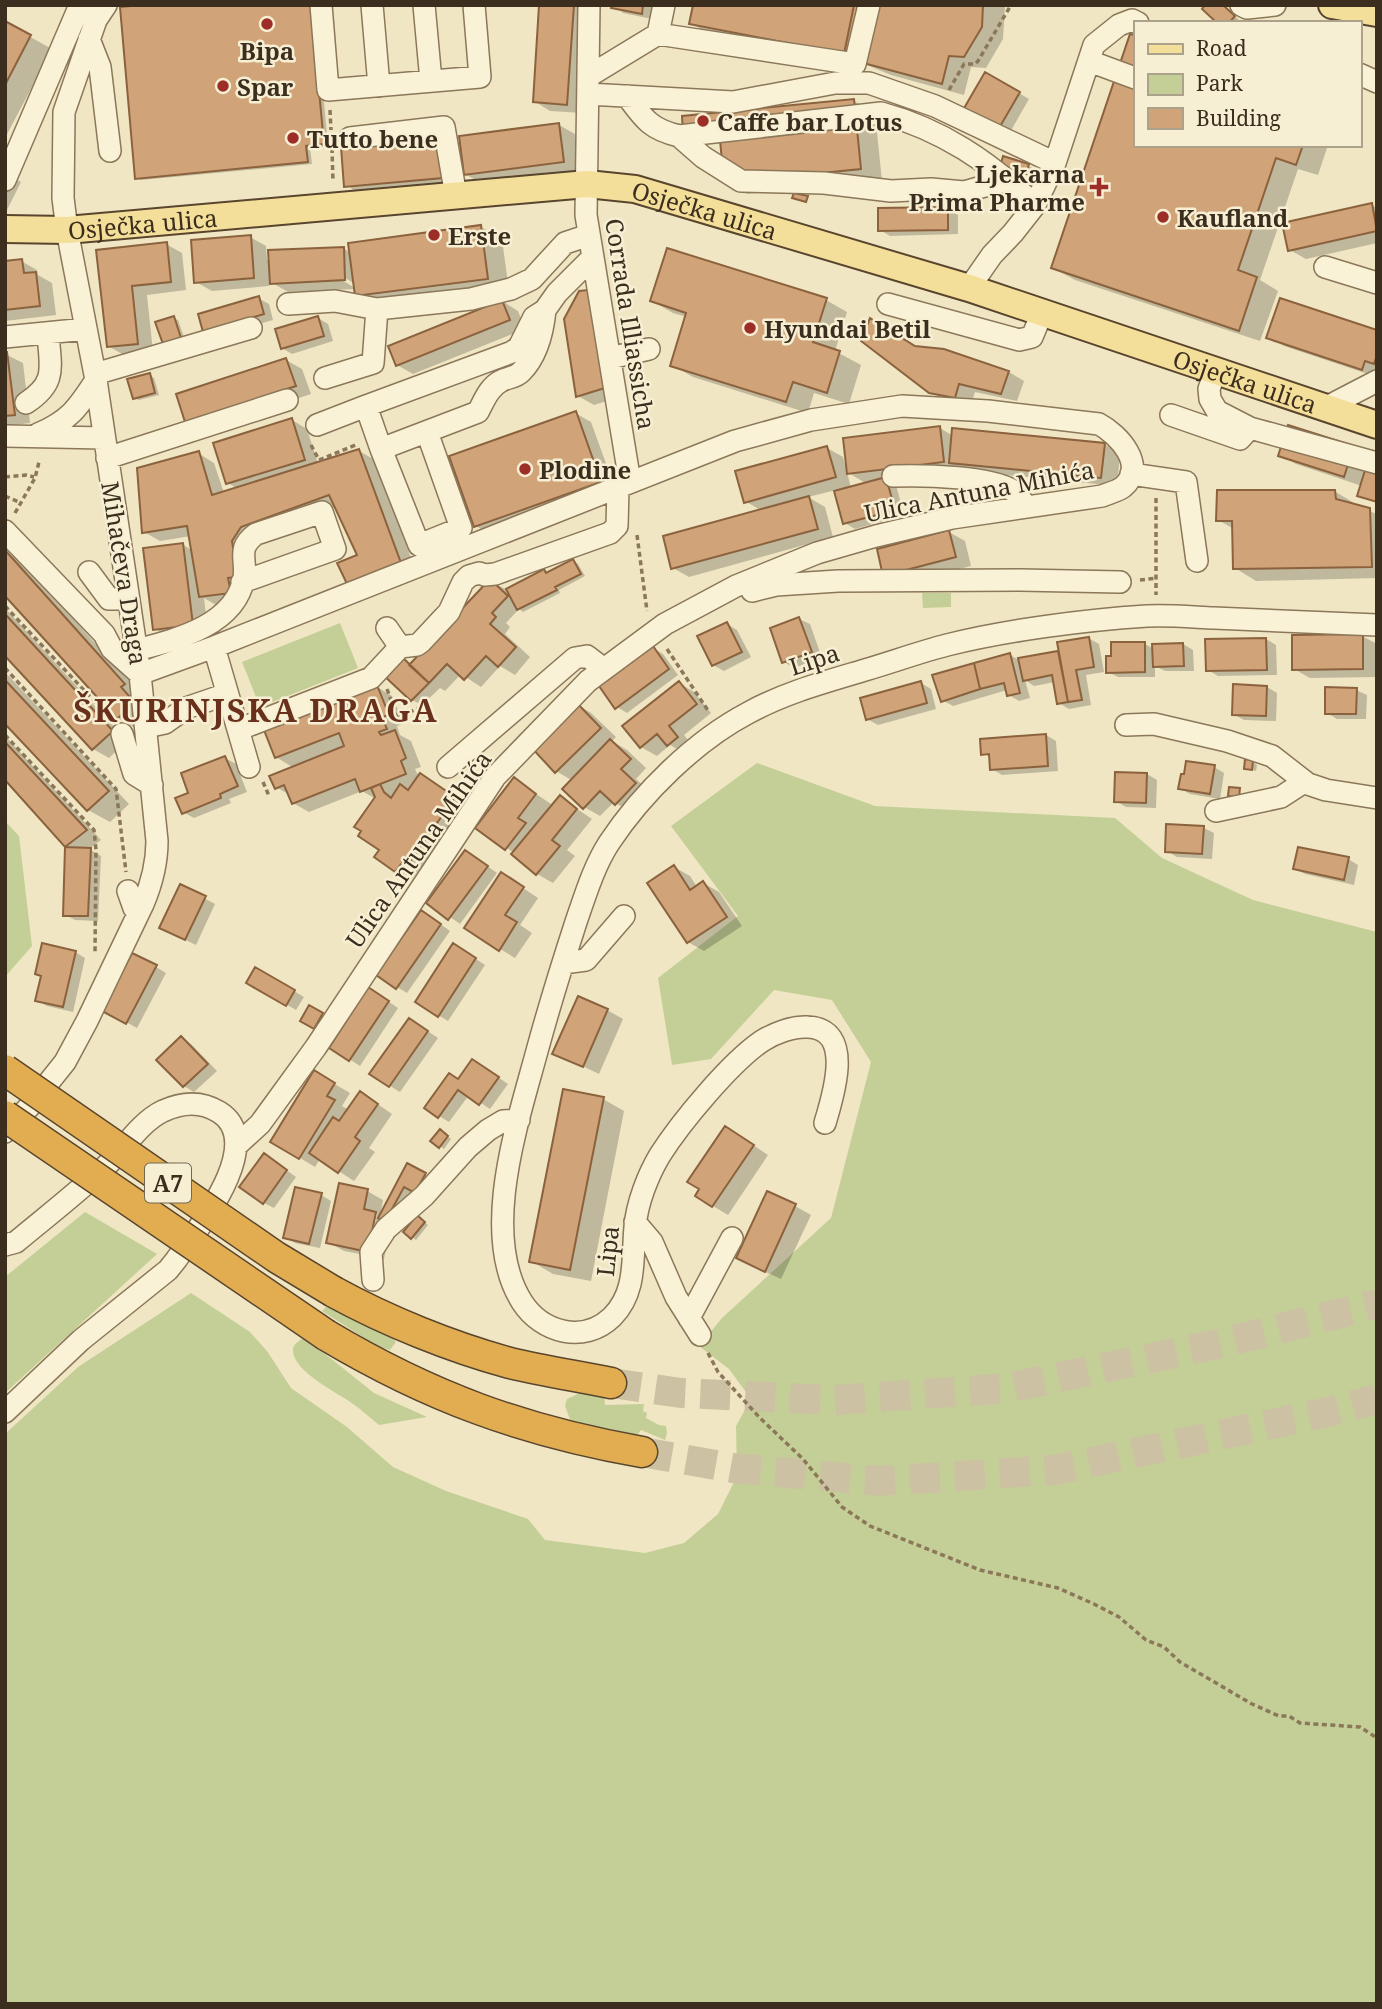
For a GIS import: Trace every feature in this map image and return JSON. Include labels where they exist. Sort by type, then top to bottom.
[{"type":"highway","name":"A7","points":[[5,1070],[276,1257],[361,1306],[459,1347],[512,1363],[611,1383]]},
{"type":"highway","name":"A7","points":[[5,1116],[326,1335],[402,1378],[495,1417],[554,1434],[642,1452]]},
{"type":"main road","points":[[1332,5],[1377,13]]},
{"type":"main road","name":"Osječka ulica","points":[[5,229],[67,230],[587,184],[635,188],[969,288],[1377,425]]},
{"type":"street","points":[[5,180],[80,5]]},
{"type":"street","points":[[321,5],[328,90],[480,77],[474,5]]},
{"type":"street","points":[[372,5],[379,86]]},
{"type":"street","points":[[424,5],[431,81]]},
{"type":"street","name":"Corrada Illiassicha","points":[[400,647],[421,642],[450,612],[463,582],[469,576],[479,573],[495,574],[610,533],[617,526],[624,485],[610,358],[586,215],[589,5]]},
{"type":"street","points":[[588,85],[658,34],[664,5]]},
{"type":"street","points":[[658,34],[855,64],[869,5]]},
{"type":"street","points":[[1241,5],[1247,8],[1275,5]]},
{"type":"street","points":[[98,17],[100,66],[110,151]]},
{"type":"street","name":"Mihačeva Draga","points":[[5,1132],[65,1062],[138,914],[153,880],[157,858],[140,674],[96,377],[63,198],[64,112],[98,17]]},
{"type":"street","points":[[969,288],[992,255],[1035,205],[1055,163],[1094,46],[1119,25],[1134,21]]},
{"type":"street","points":[[1089,61],[1134,78]]},
{"type":"street","points":[[1361,75],[1377,82]]},
{"type":"street","points":[[588,85],[631,101],[733,103],[835,83],[869,83],[940,108],[1055,163]]},
{"type":"street","points":[[631,101],[659,131],[679,136],[881,113],[909,121],[951,140],[1035,205]]},
{"type":"street","points":[[350,138],[444,127],[456,196]]},
{"type":"street","points":[[679,136],[741,181],[824,183],[891,191],[932,189],[964,192],[1006,180]]},
{"type":"street","points":[[288,304],[335,300],[377,309],[471,299],[512,289],[532,279],[565,243],[589,234]]},
{"type":"street","points":[[317,425],[512,352],[519,347],[534,317],[545,310],[557,293],[593,257]]},
{"type":"street","points":[[1325,267],[1377,283]]},
{"type":"street","points":[[888,304],[1019,340],[1032,337],[1042,313]]},
{"type":"street","points":[[325,378],[373,363],[377,309]]},
{"type":"street","points":[[379,443],[427,432],[478,412],[488,393],[499,381],[516,376],[530,360],[543,330],[545,310]]},
{"type":"street","points":[[34,436],[71,416],[96,377],[251,328]]},
{"type":"street","points":[[5,337],[86,329]]},
{"type":"street","points":[[26,403],[44,390],[51,373],[48,333]]},
{"type":"street","points":[[610,358],[649,349]]},
{"type":"street","points":[[1215,372],[1209,389],[1210,399],[1217,411],[1250,428],[1377,463]]},
{"type":"street","points":[[1325,408],[1377,381]]},
{"type":"street","points":[[5,436],[34,436],[105,448],[287,400]]},
{"type":"street","points":[[366,406],[419,545],[461,528],[427,432]]},
{"type":"street","name":"Ulica Antuna Mihića","points":[[140,674],[735,442],[811,421],[902,406],[988,411],[1099,425],[1112,430],[1133,462],[1122,488],[1102,496],[952,518],[817,553],[736,586],[665,624],[588,681],[495,777],[316,1047],[260,1124],[237,1145]]},
{"type":"street","points":[[1171,415],[1240,439],[1250,428]]},
{"type":"street","points":[[1130,474],[1186,482],[1198,561]]},
{"type":"street","points":[[893,476],[948,477],[999,485],[1016,493],[1026,507]]},
{"type":"street","points":[[8,526],[104,634],[112,649],[140,674]]},
{"type":"street","points":[[89,572],[109,599],[128,599]]},
{"type":"street","points":[[736,586],[741,593],[745,593],[776,585],[838,581],[1120,582]]},
{"type":"street","points":[[136,650],[174,641],[210,624],[234,600],[242,582]]},
{"type":"street","name":"Lipa","points":[[825,1124],[838,1064],[836,1047],[825,1032],[814,1027],[798,1027],[761,1042],[716,1084],[660,1156],[645,1187],[635,1222],[634,1260],[629,1291],[619,1309],[607,1321],[588,1331],[574,1333],[555,1331],[536,1320],[523,1303],[513,1284],[504,1239],[503,1198],[519,1119],[563,963],[605,849],[625,819],[659,780],[718,732],[746,713],[778,698],[950,645],[1044,628],[1150,616],[1377,625]]},
{"type":"street","points":[[245,727],[364,682],[400,647],[387,628]]},
{"type":"street","points":[[214,647],[248,767]]},
{"type":"street","points":[[448,767],[575,657],[587,656],[604,669]]},
{"type":"street","points":[[146,727],[164,723],[186,708],[227,694]]},
{"type":"street","points":[[1126,725],[1154,724],[1227,741],[1272,756],[1304,782],[1326,790],[1377,798]]},
{"type":"street","points":[[122,734],[134,774],[152,785]]},
{"type":"street","points":[[1216,811],[1281,797],[1304,782]]},
{"type":"street","points":[[128,891],[138,914]]},
{"type":"street","points":[[563,963],[586,960],[624,916]]},
{"type":"street","points":[[95,965],[94,984],[100,991]]},
{"type":"street","points":[[5,1245],[16,1242],[106,1166],[160,1112],[179,1105],[203,1104],[227,1117],[235,1132],[235,1156],[226,1181],[168,1270],[81,1340],[5,1412]]},
{"type":"street","points":[[373,1280],[371,1252],[386,1229],[424,1196],[468,1147],[488,1130],[503,1121],[519,1119]]},
{"type":"street","points":[[635,1222],[652,1242],[676,1297],[695,1327]]},
{"type":"street","points":[[695,1327],[732,1238]]},
{"type":"path","points":[[940,108],[964,64],[975,64],[978,61],[1010,5]]},
{"type":"path","points":[[319,460],[379,443]]},
{"type":"path","points":[[8,526],[35,478],[39,462]]},
{"type":"path","points":[[5,477],[26,475],[35,478]]},
{"type":"path","points":[[5,496],[21,503]]},
{"type":"path","points":[[1156,498],[1156,597]]},
{"type":"path","points":[[636,528],[648,619]]},
{"type":"path","points":[[5,606],[122,734]]},
{"type":"path","points":[[662,641],[710,714]]},
{"type":"path","points":[[5,668],[116,789],[128,891]]},
{"type":"path","points":[[376,672],[387,689],[397,717],[419,708],[426,702]]},
{"type":"path","points":[[5,735],[94,830],[95,965]]},
{"type":"path","points":[[264,785],[269,796]]},
{"type":"path","points":[[695,1327],[718,1372],[803,1460],[842,1507],[870,1526],[980,1570],[1058,1588],[1094,1604],[1119,1617],[1146,1640],[1164,1647],[1180,1662],[1252,1704],[1279,1716],[1289,1716],[1300,1723],[1360,1727],[1377,1738]]},
{"type":"green space","points":[[922,593],[951,593],[951,607],[923,608]]},
{"type":"green space","points":[[340,623],[358,668],[260,707],[242,662]]},
{"type":"green space","points":[[757,763],[875,806],[1115,818],[1162,858],[1253,900],[1377,932],[1377,2004],[5,2004],[5,1434],[78,1367],[191,1293],[250,1332],[267,1351],[291,1388],[347,1427],[393,1467],[446,1491],[528,1519],[545,1540],[645,1553],[684,1543],[718,1514],[737,1476],[736,1426],[751,1399],[729,1369],[699,1346],[722,1318],[831,1218],[871,1062],[832,1000],[774,990],[711,1059],[672,1065],[658,978],[738,916],[671,826]]},
{"type":"green space","points":[[5,821],[19,836],[32,946],[5,977]]},
{"type":"green space","points":[[85,1212],[157,1254],[5,1393],[5,1277]]},
{"type":"green space","points":[[328,1305],[391,1336],[396,1342],[390,1350],[377,1346],[322,1311]]},
{"type":"green space","points":[[304,1337],[374,1393],[427,1417],[379,1425],[299,1365],[294,1357],[293,1347]]},
{"type":"green space","points":[[582,1392],[604,1394],[605,1405],[644,1404],[646,1418],[666,1426],[665,1440],[641,1430],[637,1435],[571,1422],[565,1406],[567,1399]]},
{"type":"building","name":"Spar","points":[[311,5],[324,144],[306,146],[308,162],[135,179],[120,7]]},
{"type":"building","points":[[539,5],[574,5],[567,105],[533,102]]},
{"type":"building","points":[[612,5],[643,5],[642,14],[611,8]]},
{"type":"building","points":[[693,5],[854,5],[844,54],[689,24]]},
{"type":"building","points":[[854,5],[983,5],[982,27],[964,57],[949,56],[942,84],[867,64],[844,54]]},
{"type":"building","points":[[1205,5],[1223,5],[1235,16],[1231,21],[1215,21],[1202,9]]},
{"type":"building","points":[[5,21],[31,35],[5,85]]},
{"type":"building","name":"Kaufland","points":[[1130,34],[1134,35],[1134,147],[1302,147],[1296,165],[1276,158],[1238,270],[1257,277],[1239,331],[1051,268]]},
{"type":"building","points":[[985,72],[1020,92],[998,130],[963,110]]},
{"type":"building","points":[[854,99],[861,169],[724,183],[719,129],[683,133],[682,116]]},
{"type":"building","points":[[559,123],[564,162],[464,175],[459,136]]},
{"type":"building","points":[[439,139],[443,178],[344,187],[341,147]]},
{"type":"building","points":[[1003,156],[1029,164],[1026,174],[1000,167]]},
{"type":"building","points":[[794,193],[808,196],[806,202],[792,198]]},
{"type":"building","points":[[1372,203],[1377,231],[1288,251],[1282,223]]},
{"type":"building","points":[[948,207],[948,230],[878,231],[878,208]]},
{"type":"building","points":[[481,225],[488,279],[355,296],[348,243]]},
{"type":"building","points":[[251,235],[254,278],[194,283],[191,240]]},
{"type":"building","points":[[167,242],[171,282],[132,286],[138,344],[107,347],[96,250]]},
{"type":"building","points":[[344,247],[345,280],[270,284],[268,250]]},
{"type":"building","name":"Hyundai Betil","points":[[667,248],[827,298],[813,342],[840,351],[827,393],[793,382],[786,402],[670,366],[686,313],[650,301]]},
{"type":"building","points":[[22,259],[24,273],[36,272],[40,306],[5,310],[5,261]]},
{"type":"building","points":[[588,290],[608,387],[576,397],[564,319],[579,291]]},
{"type":"building","points":[[259,296],[264,314],[203,332],[198,314]]},
{"type":"building","points":[[1280,298],[1377,330],[1377,355],[1374,364],[1365,361],[1362,370],[1266,338]]},
{"type":"building","points":[[502,300],[510,320],[396,366],[388,346]]},
{"type":"building","points":[[174,316],[181,338],[163,344],[155,322]]},
{"type":"building","points":[[318,316],[324,336],[281,349],[275,329]]},
{"type":"building","points":[[870,318],[915,346],[944,349],[1009,371],[1001,394],[959,384],[955,398],[929,393],[861,341]]},
{"type":"building","points":[[5,352],[15,415],[5,416]]},
{"type":"building","points":[[286,358],[296,386],[185,422],[176,394]]},
{"type":"building","points":[[150,373],[155,393],[133,399],[127,379]]},
{"type":"building","name":"Plodine","points":[[576,411],[601,482],[474,527],[449,456]]},
{"type":"building","points":[[292,418],[305,460],[226,484],[213,443]]},
{"type":"building","points":[[1288,425],[1354,446],[1344,477],[1278,456]]},
{"type":"building","points":[[940,426],[944,462],[847,474],[843,438]]},
{"type":"building","points":[[952,428],[1105,443],[1101,478],[949,463]]},
{"type":"building","points":[[827,446],[836,477],[744,503],[735,471]]},
{"type":"building","points":[[359,449],[401,563],[348,586],[337,563],[357,555],[329,495],[241,527],[232,541],[238,577],[228,578],[231,593],[199,597],[187,526],[142,533],[137,468],[199,451],[212,495]]},
{"type":"building","points":[[1366,467],[1377,471],[1377,502],[1357,496]]},
{"type":"building","points":[[886,477],[895,510],[843,524],[834,491]]},
{"type":"building","points":[[1217,490],[1335,490],[1336,499],[1370,508],[1372,567],[1233,569],[1232,521],[1216,521]]},
{"type":"building","points":[[809,496],[818,529],[671,569],[663,536]]},
{"type":"building","points":[[949,530],[956,557],[883,576],[877,549]]},
{"type":"building","points":[[183,543],[193,625],[153,630],[143,548]]},
{"type":"building","points":[[5,550],[125,684],[121,687],[130,697],[122,703],[128,709],[117,719],[5,596]]},
{"type":"building","points":[[573,559],[581,574],[555,587],[557,590],[517,610],[506,589],[544,569],[546,573]]},
{"type":"building","points":[[490,579],[508,596],[492,613],[496,617],[490,624],[516,647],[498,667],[486,656],[464,680],[447,664],[429,683],[409,665]]},
{"type":"building","points":[[5,614],[113,731],[92,750],[5,656]]},
{"type":"building","points":[[799,617],[812,652],[782,663],[770,628]]},
{"type":"building","points":[[727,622],[742,652],[712,666],[697,636]]},
{"type":"building","points":[[1363,634],[1363,669],[1292,670],[1292,635]]},
{"type":"building","points":[[1089,637],[1094,667],[1076,670],[1082,700],[1068,702],[1057,642]]},
{"type":"building","points":[[1266,638],[1267,670],[1206,671],[1205,639]]},
{"type":"building","points":[[1111,642],[1145,642],[1145,672],[1106,673],[1106,656],[1111,656]]},
{"type":"building","points":[[1183,643],[1184,666],[1153,667],[1152,644]]},
{"type":"building","points":[[653,646],[669,669],[615,709],[599,686]]},
{"type":"building","points":[[1058,651],[1068,702],[1057,704],[1052,675],[1023,681],[1018,658]]},
{"type":"building","points":[[1010,653],[1020,693],[1007,696],[1004,683],[980,689],[974,663]]},
{"type":"building","points":[[399,654],[429,683],[411,701],[381,673]]},
{"type":"building","points":[[974,663],[980,689],[941,702],[932,675]]},
{"type":"building","points":[[5,680],[109,791],[87,811],[5,724]]},
{"type":"building","points":[[679,681],[697,704],[669,726],[678,737],[667,746],[657,734],[640,748],[622,726]]},
{"type":"building","points":[[921,681],[927,703],[866,720],[860,698]]},
{"type":"building","points":[[1233,684],[1267,686],[1266,716],[1232,715]]},
{"type":"building","points":[[377,685],[389,715],[382,717],[387,729],[379,732],[381,735],[395,730],[406,758],[401,761],[406,774],[360,792],[355,779],[292,804],[284,785],[275,789],[269,776],[344,746],[339,733],[275,758],[264,730]]},
{"type":"building","points":[[1325,687],[1357,688],[1356,714],[1325,714]]},
{"type":"building","points":[[575,701],[601,728],[555,773],[530,746]]},
{"type":"building","points":[[1046,734],[1048,766],[990,770],[989,754],[981,755],[980,739]]},
{"type":"building","points":[[610,739],[631,759],[621,769],[636,783],[615,805],[600,791],[583,809],[562,789]]},
{"type":"building","points":[[5,742],[87,830],[65,847],[5,780]]},
{"type":"building","points":[[225,756],[238,786],[220,794],[221,798],[182,814],[175,798],[188,793],[181,773]]},
{"type":"building","points":[[1245,759],[1253,760],[1252,770],[1244,769]]},
{"type":"building","points":[[1186,761],[1215,765],[1210,794],[1178,789]]},
{"type":"building","points":[[1115,772],[1147,773],[1146,803],[1114,802]]},
{"type":"building","points":[[420,773],[455,797],[410,862],[405,859],[395,872],[374,857],[379,850],[358,836],[361,831],[354,827],[375,797],[371,788],[380,784],[391,798],[400,784],[408,790]]},
{"type":"building","points":[[514,777],[536,794],[518,818],[526,823],[505,850],[475,828]]},
{"type":"building","points":[[1229,787],[1240,788],[1239,798],[1228,796]]},
{"type":"building","points":[[560,795],[577,809],[552,840],[560,846],[536,875],[511,854]]},
{"type":"building","points":[[1166,824],[1204,826],[1202,854],[1165,852]]},
{"type":"building","points":[[65,847],[91,848],[88,916],[63,916]]},
{"type":"building","points":[[1298,847],[1349,857],[1344,880],[1293,869]]},
{"type":"building","points":[[465,850],[488,866],[448,920],[426,903]]},
{"type":"building","points":[[674,865],[690,890],[703,881],[727,917],[687,943],[647,883]]},
{"type":"building","points":[[501,872],[524,887],[505,915],[517,922],[499,951],[464,928]]},
{"type":"building","points":[[180,884],[206,896],[185,940],[159,928]]},
{"type":"building","points":[[421,910],[441,924],[396,989],[376,975]]},
{"type":"building","points":[[42,943],[76,951],[63,1007],[35,1001],[41,976],[35,974]]},
{"type":"building","points":[[453,943],[476,958],[438,1017],[415,1002]]},
{"type":"building","points":[[132,953],[157,965],[126,1024],[102,1011]]},
{"type":"building","points":[[255,967],[295,990],[286,1006],[246,983]]},
{"type":"building","points":[[368,987],[389,1001],[349,1061],[329,1048]]},
{"type":"building","points":[[578,996],[608,1009],[583,1067],[552,1054]]},
{"type":"building","points":[[309,1005],[323,1013],[314,1029],[300,1021]]},
{"type":"building","points":[[409,1018],[428,1031],[389,1087],[369,1074]]},
{"type":"building","points":[[181,1036],[208,1064],[183,1087],[156,1060]]},
{"type":"building","points":[[472,1059],[499,1077],[479,1105],[458,1090],[438,1118],[424,1108],[449,1073],[458,1079]]},
{"type":"building","points":[[314,1070],[335,1083],[327,1096],[335,1100],[299,1159],[270,1142]]},
{"type":"building","points":[[563,1089],[604,1097],[570,1270],[529,1262]]},
{"type":"building","points":[[360,1091],[378,1104],[355,1137],[360,1141],[338,1173],[309,1153],[333,1117],[339,1121]]},
{"type":"building","points":[[725,1126],[754,1145],[712,1207],[695,1196],[699,1189],[687,1182]]},
{"type":"building","points":[[440,1129],[448,1136],[439,1148],[430,1141]]},
{"type":"building","points":[[264,1153],[287,1170],[263,1204],[239,1187]]},
{"type":"building","points":[[407,1163],[426,1173],[415,1193],[404,1187],[385,1222],[378,1218]]},
{"type":"building","points":[[339,1183],[368,1189],[364,1209],[376,1212],[368,1252],[326,1243]]},
{"type":"building","points":[[295,1187],[322,1193],[309,1244],[283,1238]]},
{"type":"building","points":[[767,1191],[796,1204],[765,1272],[736,1258]]},
{"type":"building","points":[[417,1215],[425,1222],[411,1239],[403,1232]]},
{"type":"tunnel","points":[[611,1383],[681,1393],[834,1400],[1008,1388],[1222,1343],[1377,1304]]},
{"type":"tunnel","points":[[642,1452],[733,1468],[879,1481],[1054,1470],[1324,1413],[1377,1399]]},
{"type":"place","name":"Bipa","points":[[267,24]]},
{"type":"place","name":"Spar","points":[[223,86]]},
{"type":"place","name":"Caffe bar Lotus","points":[[703,121]]},
{"type":"place","name":"Tutto bene","points":[[293,138]]},
{"type":"place","name":"Ljekarna Prima Pharme","points":[[1099,187]]},
{"type":"place","name":"Kaufland","points":[[1163,217]]},
{"type":"place","name":"Erste","points":[[434,235]]},
{"type":"place","name":"Hyundai Betil","points":[[750,328]]},
{"type":"place","name":"Plodine","points":[[525,469]]},
{"type":"district","name":"ŠKURINJSKA DRAGA","points":[[256,709]]}]
